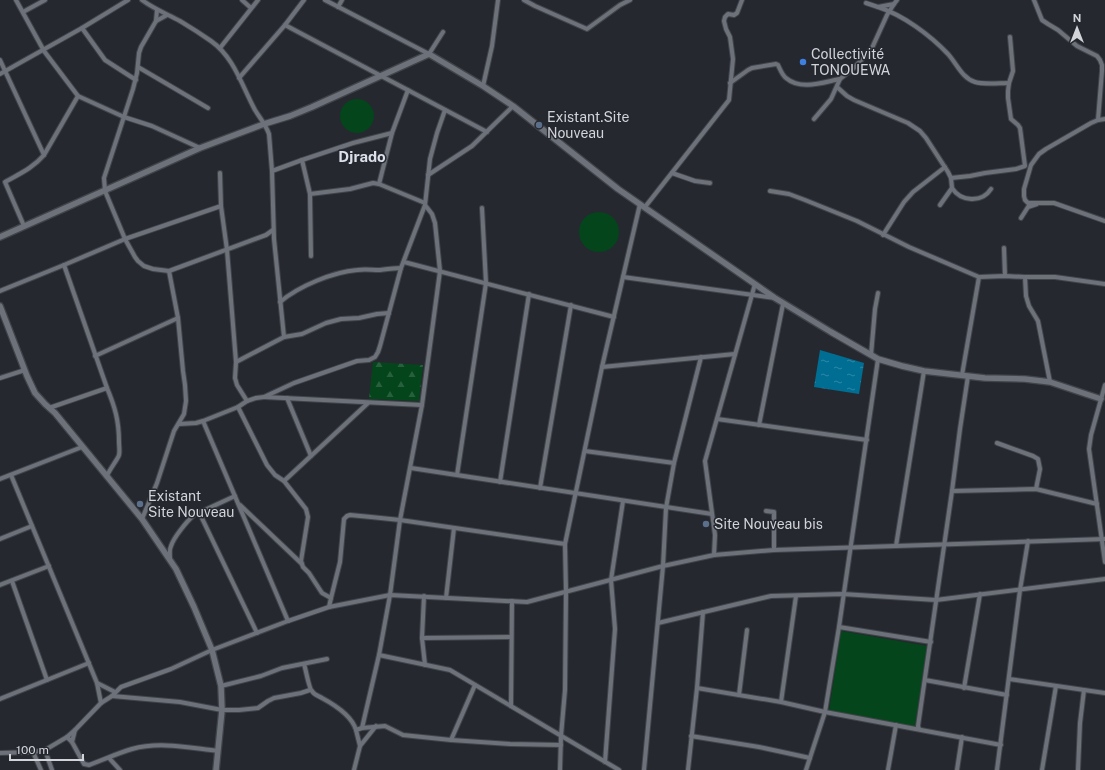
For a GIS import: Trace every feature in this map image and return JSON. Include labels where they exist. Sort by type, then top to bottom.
[{"type":"street","points":[[16,0],[44,51],[78,96],[124,117],[152,126],[200,148]]},
{"type":"street","points":[[23,12],[46,0]]},
{"type":"street","points":[[0,74],[44,51],[128,0]]},
{"type":"street","points":[[142,0],[157,10],[196,31],[220,48],[228,57],[269,134],[272,171],[273,230],[284,337]]},
{"type":"street","points":[[242,0],[251,8]]},
{"type":"street","points":[[220,48],[258,0]]},
{"type":"street","points":[[239,78],[285,25],[304,0]]},
{"type":"street","points":[[324,0],[429,54],[483,86],[513,106],[596,172],[782,304],[878,359],[924,371],[985,378],[1025,378],[1050,382],[1103,400]]},
{"type":"street","points":[[338,7],[342,0]]},
{"type":"street","points":[[483,86],[492,46],[498,0]]},
{"type":"street","points":[[524,0],[587,29],[620,5],[630,0]]},
{"type":"street","points":[[560,770],[565,690],[565,544],[602,367],[623,277],[642,205],[672,173],[729,100],[733,59],[730,36],[724,21],[728,14],[734,15],[737,13],[742,0]]},
{"type":"street","points":[[1034,0],[1044,22],[1058,30],[1077,46],[1093,54],[1100,60],[1102,71],[1098,120]]},
{"type":"street","points":[[730,83],[748,70],[776,64],[787,79],[796,84],[814,84],[840,79],[854,68],[872,48],[890,10],[896,2]]},
{"type":"street","points":[[878,6],[896,2]]},
{"type":"street","points":[[866,3],[890,10],[936,42],[949,55],[963,75],[967,78],[976,83],[1009,83]]},
{"type":"street","points":[[157,10],[156,21],[139,53],[136,80],[104,174],[105,191],[125,239],[135,257],[144,266],[169,271],[266,235],[273,230]]},
{"type":"street","points":[[156,21],[167,15]]},
{"type":"street","points":[[285,25],[487,132]]},
{"type":"street","points":[[82,28],[105,60],[136,80]]},
{"type":"street","points":[[0,237],[200,148],[290,116],[382,76],[429,54],[443,32]]},
{"type":"street","points":[[1010,37],[1013,72],[1008,90],[1011,119],[1020,128],[1025,166]]},
{"type":"street","points":[[0,60],[44,155]]},
{"type":"street","points":[[138,67],[208,108]]},
{"type":"street","points":[[814,119],[831,99],[840,79]]},
{"type":"street","points":[[837,87],[854,100],[908,123],[920,131],[945,167],[950,178],[952,188],[958,195],[975,199],[981,198],[991,189]]},
{"type":"street","points":[[379,184],[392,133],[408,90]]},
{"type":"street","points":[[24,226],[5,182],[32,167],[44,155],[78,96]]},
{"type":"street","points":[[428,175],[472,146],[513,106]]},
{"type":"street","points":[[264,397],[294,383],[357,361],[369,360],[375,357],[380,346],[401,268],[425,204],[433,146],[445,110]]},
{"type":"street","points":[[1028,205],[1025,200],[1024,192],[1031,165],[1035,159],[1046,149],[1098,120],[1105,119]]},
{"type":"street","points":[[272,171],[352,143],[392,133]]},
{"type":"street","points":[[302,160],[310,194],[311,256]]},
{"type":"street","points":[[950,178],[970,176],[985,172],[1016,169],[1031,165]]},
{"type":"street","points":[[883,235],[904,202],[913,192],[945,167]]},
{"type":"street","points":[[672,173],[695,181],[710,183]]},
{"type":"street","points":[[220,174],[221,206],[227,250],[236,362],[235,378],[237,385],[247,402]]},
{"type":"street","points":[[310,194],[346,190],[373,183],[379,184],[425,204],[432,214],[435,223],[440,271],[422,405],[400,520],[390,595],[362,728]]},
{"type":"street","points":[[940,205],[952,188]]},
{"type":"street","points":[[770,191],[789,194],[857,221],[909,247],[979,277],[1055,277],[1105,284]]},
{"type":"street","points":[[1028,205],[1047,202],[1105,221]]},
{"type":"street","points":[[1021,218],[1028,205]]},
{"type":"street","points":[[0,291],[125,239],[221,206]]},
{"type":"street","points":[[457,475],[486,283],[482,208]]},
{"type":"street","points":[[266,235],[274,239]]},
{"type":"street","points":[[1004,248],[1005,276]]},
{"type":"street","points":[[404,262],[614,317]]},
{"type":"street","points":[[64,265],[117,417],[119,455],[109,470],[107,476]]},
{"type":"street","points":[[280,302],[288,295],[311,283],[340,273],[357,270],[401,268]]},
{"type":"street","points":[[142,519],[157,483],[174,431],[184,414],[186,401],[178,318],[169,271]]},
{"type":"street","points":[[623,277],[775,298]]},
{"type":"street","points":[[919,729],[918,726],[952,491],[965,376],[979,277]]},
{"type":"street","points":[[1024,277],[1026,295],[1038,321],[1050,382]]},
{"type":"street","points":[[714,555],[715,535],[705,461],[755,284]]},
{"type":"street","points":[[279,292],[288,295]]},
{"type":"street","points":[[871,355],[875,308],[878,293]]},
{"type":"street","points":[[500,482],[528,294]]},
{"type":"street","points":[[759,424],[782,304]]},
{"type":"street","points":[[540,488],[571,305]]},
{"type":"street","points":[[0,306],[24,370],[35,393],[55,413],[142,519],[176,569],[212,650],[221,686],[222,710],[216,770]]},
{"type":"street","points":[[236,362],[284,337],[302,334],[326,323],[341,319],[359,318],[389,313]]},
{"type":"street","points":[[95,356],[178,318]]},
{"type":"street","points":[[602,367],[735,354]]},
{"type":"street","points":[[644,770],[663,566],[666,508],[674,463],[701,357]]},
{"type":"street","points":[[806,770],[825,712],[839,628],[878,359]]},
{"type":"street","points":[[0,378],[24,370]]},
{"type":"street","points":[[896,546],[924,371]]},
{"type":"street","points":[[1105,385],[1103,400],[1091,434],[1090,448],[1105,561]]},
{"type":"street","points":[[49,408],[107,388]]},
{"type":"street","points":[[179,424],[203,421],[256,398],[264,397],[422,405]]},
{"type":"street","points":[[287,398],[311,456]]},
{"type":"street","points":[[284,481],[368,403]]},
{"type":"street","points":[[238,407],[267,465],[275,475],[284,481],[306,509],[306,527],[300,561],[302,564]]},
{"type":"street","points":[[717,419],[867,440]]},
{"type":"street","points":[[203,421],[288,621]]},
{"type":"street","points":[[997,443],[1038,459],[1040,469],[1036,489]]},
{"type":"street","points":[[0,479],[82,447]]},
{"type":"street","points":[[585,451],[674,463]]},
{"type":"street","points":[[411,468],[712,514]]},
{"type":"street","points":[[11,475],[97,683],[101,703]]},
{"type":"street","points":[[952,491],[1036,489],[1097,504]]},
{"type":"street","points":[[170,560],[170,547],[189,519],[199,512],[235,496]]},
{"type":"street","points":[[605,762],[615,630],[612,580],[623,501]]},
{"type":"street","points":[[238,504],[302,564],[322,593],[331,598]]},
{"type":"street","points":[[766,511],[774,512],[774,550]]},
{"type":"street","points":[[199,512],[257,633]]},
{"type":"street","points":[[329,607],[340,562],[344,519],[350,515],[400,520],[565,544]]},
{"type":"street","points":[[0,539],[32,526]]},
{"type":"street","points":[[446,598],[454,528]]},
{"type":"street","points":[[0,753],[45,750],[67,737],[101,703],[121,687],[171,670],[212,650],[329,607],[390,595],[527,602],[663,566],[714,555],[774,550],[1103,539]]},
{"type":"street","points":[[997,770],[1020,590],[1028,541]]},
{"type":"street","points":[[0,585],[49,566]]},
{"type":"street","points":[[658,622],[771,596],[843,594],[936,600],[1105,579]]},
{"type":"street","points":[[12,581],[47,680]]},
{"type":"street","points":[[964,688],[980,594]]},
{"type":"street","points":[[424,596],[422,638],[425,665]]},
{"type":"street","points":[[781,702],[796,596]]},
{"type":"street","points":[[511,706],[512,601]]},
{"type":"street","points":[[688,770],[697,688],[703,612]]},
{"type":"street","points":[[839,628],[931,642]]},
{"type":"street","points":[[739,695],[747,630]]},
{"type":"street","points":[[422,638],[511,637]]},
{"type":"street","points":[[378,655],[450,670],[619,770]]},
{"type":"street","points":[[221,686],[261,676],[282,668],[327,659]]},
{"type":"street","points":[[0,699],[89,663]]},
{"type":"street","points":[[304,664],[310,690],[344,712],[352,721],[360,746]]},
{"type":"street","points":[[1009,679],[1105,693]]},
{"type":"street","points":[[925,680],[1007,695]]},
{"type":"street","points":[[97,683],[113,694],[180,702],[222,710],[258,708],[274,698],[310,690]]},
{"type":"street","points":[[451,740],[475,685]]},
{"type":"street","points":[[1042,770],[1056,686]]},
{"type":"street","points":[[697,688],[781,702],[825,712],[1000,745]]},
{"type":"street","points":[[1078,770],[1080,723],[1084,690]]},
{"type":"street","points":[[888,770],[896,725]]},
{"type":"street","points":[[356,730],[376,726],[385,726],[403,735],[510,744],[561,745]]},
{"type":"street","points":[[354,770],[360,746],[376,726]]},
{"type":"street","points":[[72,742],[75,730]]},
{"type":"street","points":[[692,736],[759,747],[810,758]]},
{"type":"street","points":[[67,737],[72,742],[86,765],[133,749],[150,746],[168,746],[218,752]]},
{"type":"street","points":[[957,770],[962,737]]},
{"type":"street","points":[[45,750],[52,770]]},
{"type":"street","points":[[33,752],[40,770]]},
{"type":"street","points":[[109,758],[120,770]]},
{"type":"green space","points":[[357,99],[369,104],[374,116],[369,128],[357,133],[345,128],[340,116],[345,104]]},
{"type":"green space","points":[[595,212],[603,212],[610,215],[616,221],[619,232],[616,243],[610,249],[603,252],[595,252],[588,249],[582,243],[579,236],[579,228],[582,221],[588,215]]},
{"type":"green space","points":[[373,362],[423,365],[419,401],[369,399]]},
{"type":"green space","points":[[841,631],[927,646],[915,727],[829,711]]},
{"type":"water","points":[[820,350],[864,363],[859,394],[814,387]]},
{"type":"place","name":"Collectivité TONOUEWA","points":[[803,62]]},
{"type":"place","name":"Existant.Site Nouveau","points":[[539,125]]},
{"type":"place","name":"Existant Site Nouveau","points":[[140,504]]},
{"type":"place","name":"Site Nouveau bis","points":[[706,524]]},
{"type":"district","name":"Djrado","points":[[362,157]]}]
